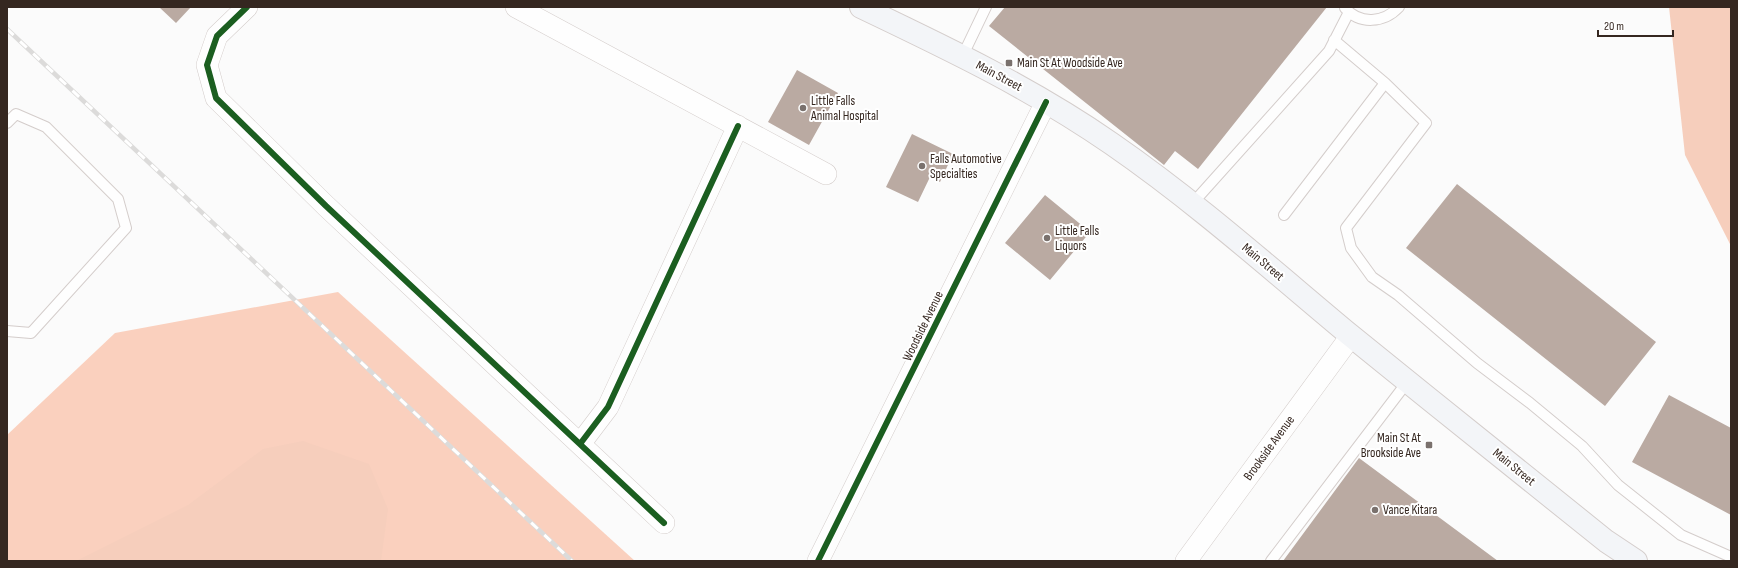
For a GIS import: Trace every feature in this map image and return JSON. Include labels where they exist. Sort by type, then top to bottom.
[{"type":"main road","name":"Main Street","points":[[861,7],[963,55],[1046,102],[1112,144],[1192,204],[1351,336],[1606,541],[1636,561]]},
{"type":"street","points":[[247,7],[218,36],[207,65],[216,98],[326,206],[664,523]]},
{"type":"street","points":[[516,7],[826,174]]},
{"type":"street","name":"Woodside Avenue","points":[[818,561],[1046,102]]},
{"type":"street","points":[[580,444],[608,407],[738,126]]},
{"type":"street","name":"Brookside Avenue","points":[[1186,561],[1351,336]]},
{"type":"lane","points":[[963,55],[986,7]]},
{"type":"lane","points":[[1192,204],[1329,51],[1347,9],[1359,18],[1371,21],[1382,19],[1393,14],[1399,7]]},
{"type":"lane","points":[[1334,40],[1385,83],[1426,123],[1346,228],[1352,248],[1372,277],[1398,295],[1478,363],[1582,446],[1618,485],[1682,535],[1731,557]]},
{"type":"lane","points":[[1284,215],[1385,83]]},
{"type":"lane","points":[[7,123],[16,114],[46,127],[118,199],[126,228],[31,332],[7,331]]},
{"type":"lane","points":[[1271,561],[1408,381]]},
{"type":"shaded area","points":[[1669,7],[1731,7],[1731,246],[1685,155]]},
{"type":"shaded area","points":[[338,292],[635,561],[7,561],[7,435],[115,333]]},
{"type":"shaded area","points":[[303,441],[369,464],[388,509],[381,561],[76,561],[188,505],[263,449]]},
{"type":"building","points":[[159,7],[191,7],[176,23]]},
{"type":"building","points":[[1005,7],[1327,7],[1198,169],[1175,151],[1164,165],[989,26]]},
{"type":"building","name":"Little Falls Animal Hospital","points":[[797,70],[838,93],[809,145],[768,122]]},
{"type":"building","name":"Falls Automotive Specialties","points":[[912,134],[953,154],[940,182],[930,177],[918,202],[886,187]]},
{"type":"building","points":[[1457,184],[1656,342],[1605,406],[1406,248]]},
{"type":"building","name":"Little Falls Liquors","points":[[1045,195],[1090,232],[1050,280],[1005,243]]},
{"type":"building","points":[[1669,395],[1731,428],[1731,515],[1632,462]]},
{"type":"building","name":"Vance Kitara","points":[[1359,458],[1498,561],[1283,561]]},
{"type":"railway","points":[[7,29],[572,561]]},
{"type":"cycle path","points":[[247,7],[217,36],[207,65],[216,98],[326,206],[664,523]]},
{"type":"cycle path","points":[[818,561],[1046,102]]},
{"type":"cycle path","points":[[580,444],[608,407],[738,126]]},
{"type":"place","name":"Main St At Woodside Ave","points":[[1009,63]]},
{"type":"place","name":"Little Falls Animal Hospital","points":[[803,108]]},
{"type":"place","name":"Falls Automotive Specialties","points":[[922,166]]},
{"type":"place","name":"Little Falls Liquors","points":[[1047,238]]},
{"type":"place","name":"Main St At Brookside Ave","points":[[1429,445]]},
{"type":"place","name":"Vance Kitara","points":[[1375,510]]}]
